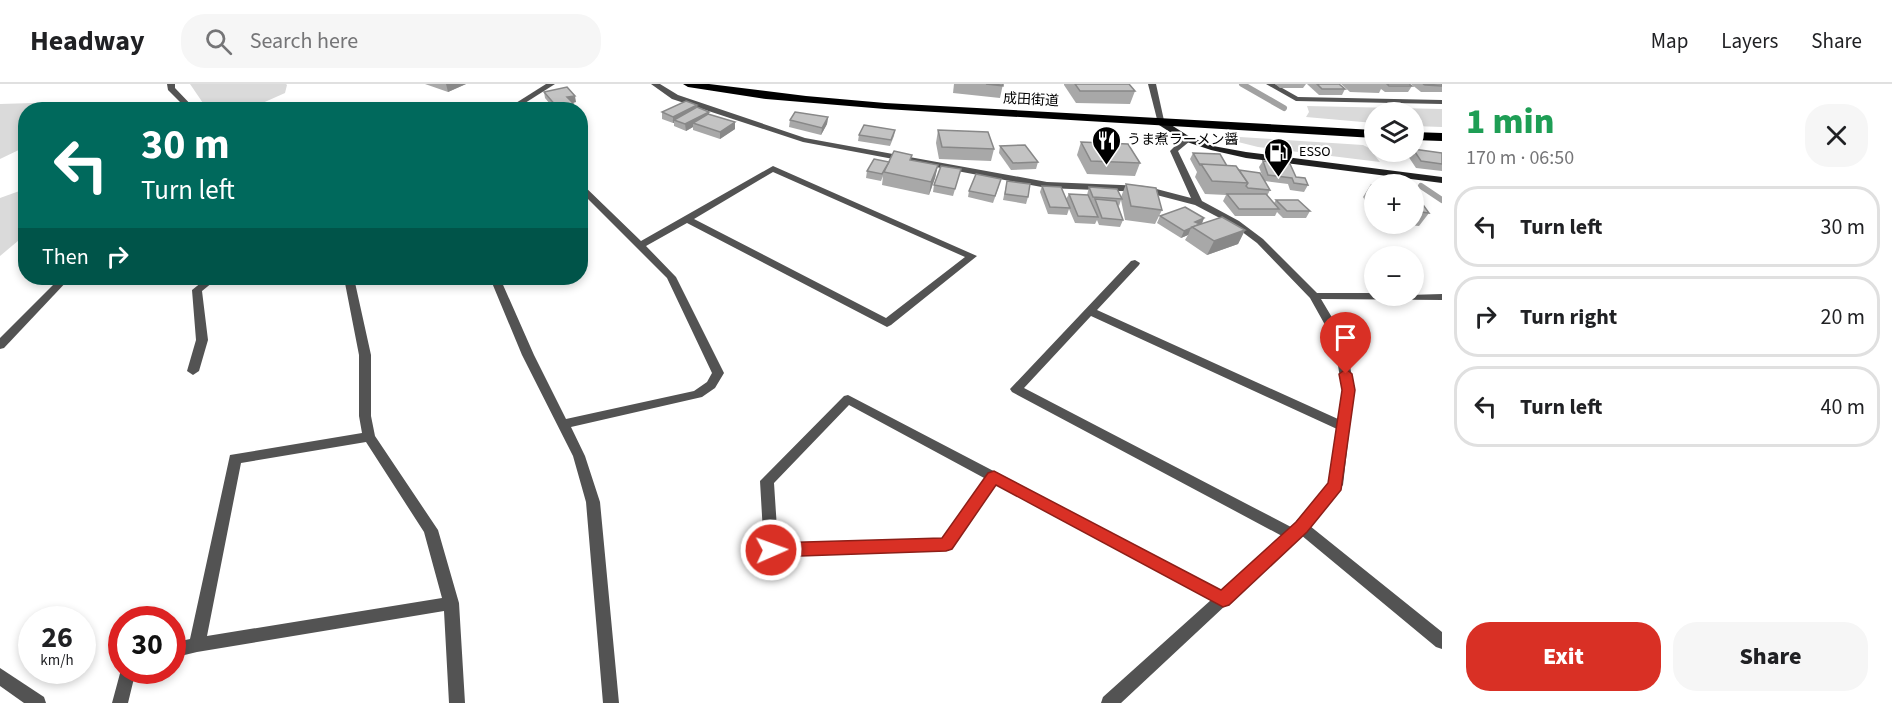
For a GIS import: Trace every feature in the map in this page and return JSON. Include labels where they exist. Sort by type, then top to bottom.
[{"type":"highway","name":"成田街道","points":[[688,84],[773,96],[873,105],[1364,133]]},
{"type":"highway","points":[[1424,136],[1442,137]]},
{"type":"street","points":[[171,84],[171,88],[185,102]]},
{"type":"street","points":[[521,102],[551,84]]},
{"type":"street","points":[[655,84],[675,97],[803,140],[1047,185],[1145,189],[1198,203],[1236,223],[1260,241],[1314,296],[1340,341],[1348,390],[1336,485],[1297,531],[1109,703]]},
{"type":"street","points":[[1152,84],[1161,123],[1187,139],[1211,148],[1246,155],[1442,180]]},
{"type":"street","points":[[1270,84],[1296,99],[1442,102]]},
{"type":"street","points":[[1187,139],[1174,152],[1198,203]]},
{"type":"street","points":[[640,246],[773,169],[972,255],[887,323],[687,219]]},
{"type":"street","points":[[563,424],[698,394],[711,385],[718,373],[671,277],[588,193]]},
{"type":"street","points":[[1135,263],[1016,388],[1297,531],[1442,642]]},
{"type":"street","points":[[0,345],[59,285]]},
{"type":"street","points":[[193,371],[202,340],[197,290],[204,285]]},
{"type":"street","points":[[350,285],[365,355],[365,416],[369,437],[432,530],[451,603],[457,703]]},
{"type":"street","points":[[498,285],[528,355],[579,456],[593,502],[611,703]]},
{"type":"street","points":[[1314,296],[1442,297]]},
{"type":"street","points":[[1090,311],[1344,427]]},
{"type":"street","points":[[994,477],[946,544],[771,550],[767,480],[848,399],[1223,599]]},
{"type":"street","points":[[197,645],[235,459],[369,437]]},
{"type":"street","points":[[186,648],[451,603]]},
{"type":"street","points":[[0,676],[38,703]]},
{"type":"street","points":[[120,703],[125,684]]},
{"type":"shaded area","points":[[190,84],[287,85],[285,93],[265,102],[202,102]]},
{"type":"shaded area","points":[[18,103],[18,150],[0,159],[0,104]]},
{"type":"shaded area","points":[[1307,106],[1364,107],[1364,122],[1306,117],[1309,112]]},
{"type":"shaded area","points":[[1424,109],[1442,109],[1442,127],[1424,126]]},
{"type":"shaded area","points":[[1233,138],[1363,145],[1364,160],[1258,147],[1234,141]]},
{"type":"shaded area","points":[[18,192],[18,241],[0,256],[0,198]]},
{"type":"building","points":[[1075,84],[1129,84],[1135,91],[1080,91]]},
{"type":"building","points":[[1317,84],[1339,84],[1345,89],[1322,89]]},
{"type":"building","points":[[1387,84],[1409,84],[1412,86],[1389,86]]},
{"type":"building","points":[[1423,84],[1442,84],[1442,86],[1425,85]]},
{"type":"building","points":[[567,87],[575,96],[567,97],[572,102],[553,102],[544,92]]},
{"type":"building","points":[[686,101],[697,105],[673,117],[662,112]]},
{"type":"building","points":[[697,107],[709,112],[685,124],[674,120]]},
{"type":"building","points":[[795,112],[828,117],[822,128],[790,120]]},
{"type":"building","points":[[708,114],[735,122],[720,132],[693,123]]},
{"type":"building","points":[[864,125],[895,130],[891,140],[859,135]]},
{"type":"building","points":[[938,130],[988,132],[994,149],[942,147]]},
{"type":"building","points":[[1081,142],[1128,144],[1140,163],[1091,161]]},
{"type":"building","points":[[1025,145],[1038,162],[1013,163],[1000,146]]},
{"type":"building","points":[[894,151],[912,155],[910,160],[938,165],[931,182],[884,172]]},
{"type":"building","points":[[1424,151],[1442,153],[1442,164],[1424,161]]},
{"type":"building","points":[[1193,153],[1220,154],[1227,166],[1200,165]]},
{"type":"building","points":[[874,159],[889,162],[882,174],[867,171]]},
{"type":"building","points":[[1263,161],[1290,164],[1296,177],[1305,178],[1308,185],[1294,183],[1292,178],[1268,175]]},
{"type":"building","points":[[1201,164],[1236,166],[1248,183],[1212,181]]},
{"type":"building","points":[[941,166],[961,169],[955,189],[934,185]]},
{"type":"building","points":[[1239,170],[1260,173],[1270,190],[1248,188],[1246,186],[1248,183]]},
{"type":"building","points":[[976,174],[1001,179],[995,196],[969,191]]},
{"type":"building","points":[[1007,181],[1030,184],[1028,197],[1005,194]]},
{"type":"building","points":[[1126,184],[1156,188],[1162,210],[1131,206]]},
{"type":"building","points":[[1042,186],[1061,187],[1070,208],[1050,207]]},
{"type":"building","points":[[1089,187],[1117,189],[1122,199],[1093,197]]},
{"type":"building","points":[[1069,194],[1088,195],[1098,217],[1078,216]]},
{"type":"building","points":[[1227,194],[1266,194],[1279,209],[1239,209]]},
{"type":"building","points":[[1095,199],[1116,201],[1123,220],[1102,218]]},
{"type":"building","points":[[1276,200],[1298,200],[1310,211],[1287,211]]},
{"type":"building","points":[[1185,207],[1204,218],[1195,222],[1200,224],[1184,231],[1160,216]]},
{"type":"building","points":[[1222,217],[1245,230],[1214,241],[1192,227]]},
{"type":"waterway","points":[[1242,84],[1284,108]]},
{"type":"waterway","points":[[1424,188],[1442,200]]},
{"type":"place","name":"うま煮ラーメン醤","points":[[1106,166]]},
{"type":"place","name":"ESSO","points":[[1278,178]]},
{"type":"route","points":[[771,550],[946,544],[994,477],[1223,599],[1302,527],[1336,485],[1348,390],[1346,374]]}]
